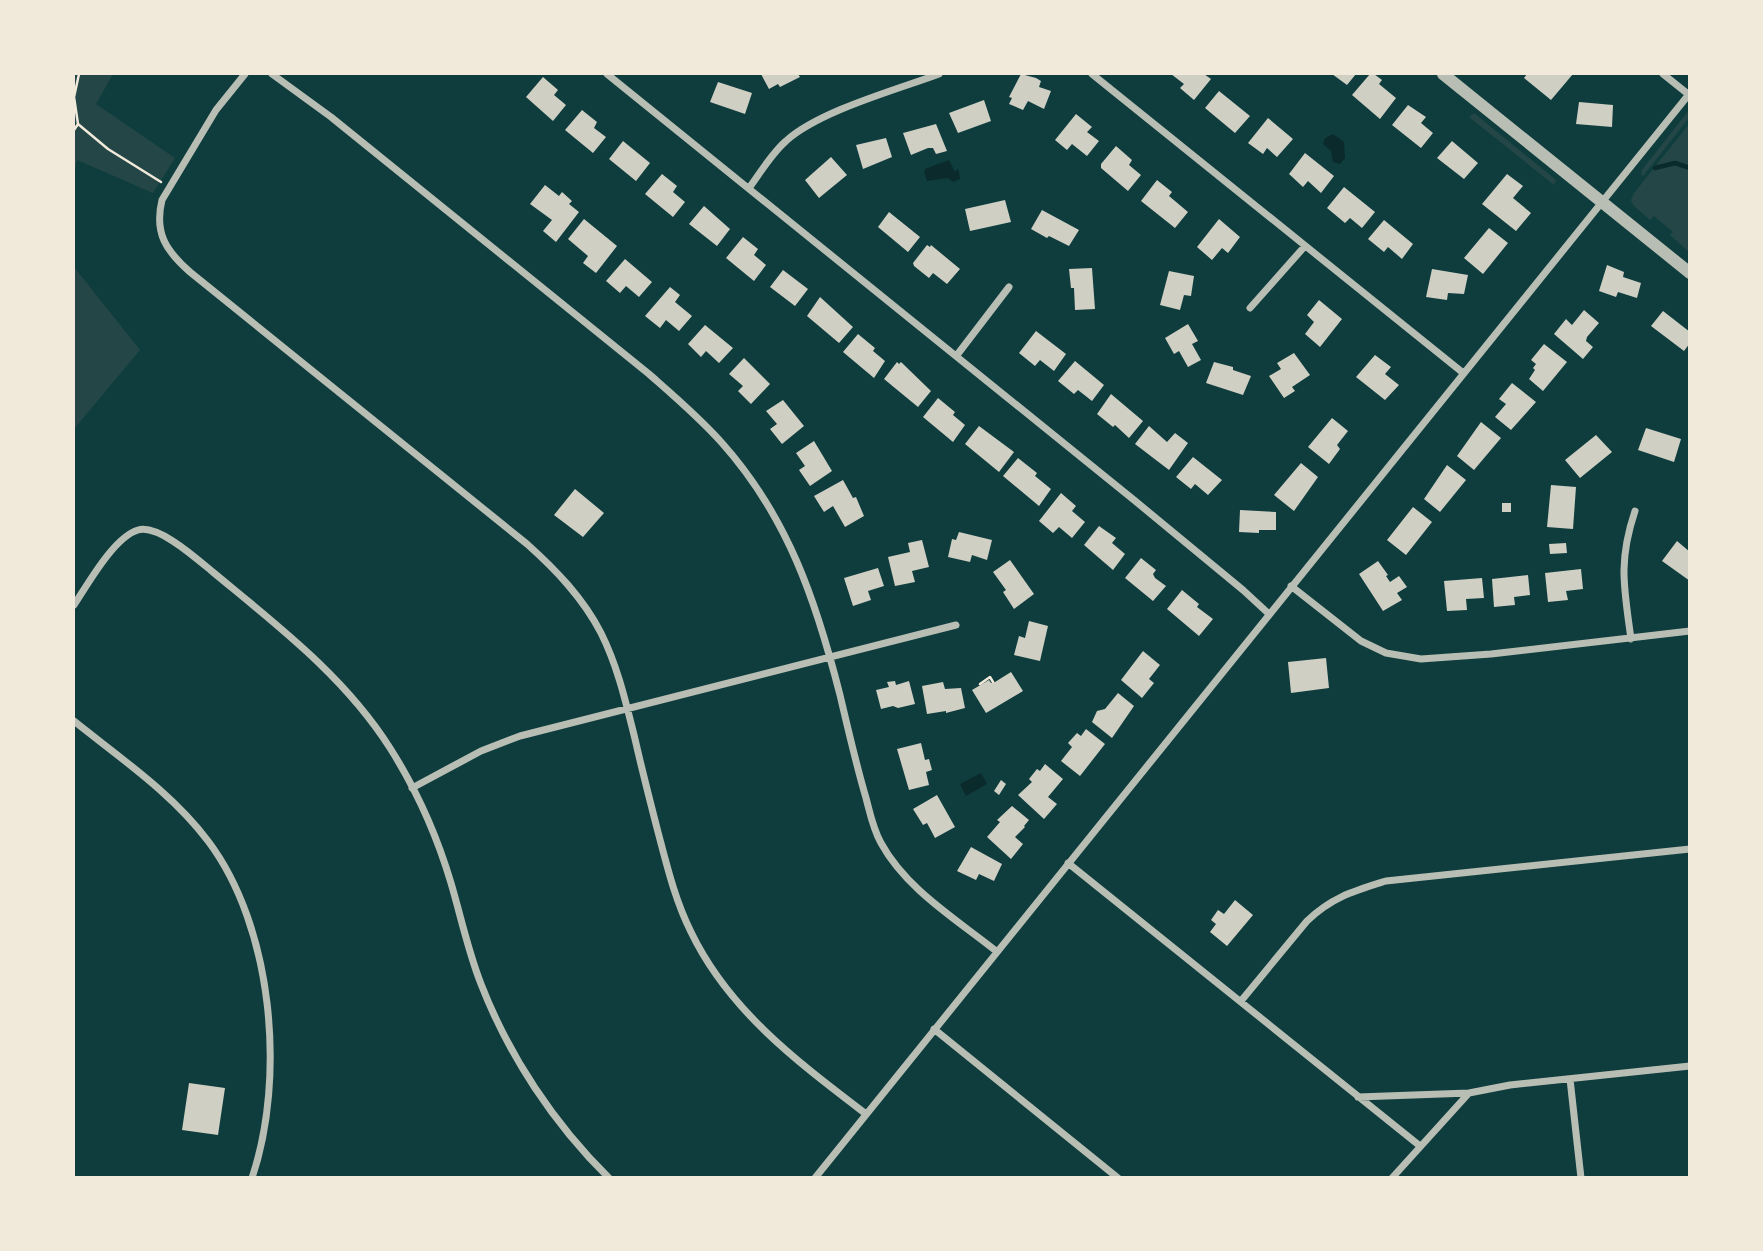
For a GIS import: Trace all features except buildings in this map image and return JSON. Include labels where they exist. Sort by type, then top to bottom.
[{"type":"street","points":[[245,74],[216,110],[162,200],[159,212],[162,239],[174,259],[517,535],[555,569],[582,602],[613,659],[671,880],[692,934],[710,965],[741,1008],[769,1036],[866,1114]]},
{"type":"street","points":[[272,74],[331,117],[625,355],[695,414],[712,432],[759,491],[801,568],[831,658],[862,784],[881,843],[908,880],[996,951]]},
{"type":"street","points":[[607,74],[1174,532],[1269,614]]},
{"type":"street","points":[[749,188],[784,142],[802,128],[831,114],[939,74]]},
{"type":"street","points":[[1092,74],[1462,372]]},
{"type":"street","points":[[1443,74],[1689,273]]},
{"type":"street","points":[[815,1178],[1689,93],[1663,74]]},
{"type":"street","points":[[1250,308],[1305,246]]},
{"type":"street","points":[[957,355],[1009,287]]},
{"type":"street","points":[[1631,639],[1622,562],[1635,511]]},
{"type":"street","points":[[74,605],[126,535],[141,528],[160,532],[319,661],[351,696],[390,748],[412,788],[432,829],[482,986],[525,1072],[558,1121],[609,1178]]},
{"type":"street","points":[[1291,586],[1361,641],[1386,653],[1421,659],[1689,631]]},
{"type":"street","points":[[412,788],[481,751],[520,736],[956,625]]},
{"type":"street","points":[[74,721],[182,810],[208,841],[227,870],[247,915],[260,958],[267,997],[271,1054],[265,1118],[252,1178]]},
{"type":"street","points":[[1241,1002],[1307,921],[1340,895],[1386,881],[1689,849]]},
{"type":"street","points":[[1068,863],[1420,1146]]},
{"type":"street","points":[[934,1029],[1118,1178]]},
{"type":"street","points":[[1359,1097],[1469,1093],[1510,1085],[1689,1066]]},
{"type":"street","points":[[1570,1079],[1581,1178]]},
{"type":"street","points":[[1392,1178],[1469,1093]]},
{"type":"path","points":[[79,74],[74,97],[78,124],[108,149],[169,187]]},
{"type":"path","points":[[74,130],[78,124]]},
{"type":"path","points":[[980,684],[990,677],[993,682]]},
{"type":"shaded area","points":[[74,74],[113,74],[96,104],[175,158],[153,193],[77,160],[74,175]]},
{"type":"shaded area","points":[[1689,110],[1689,118],[1643,176],[1642,170]]},
{"type":"shaded area","points":[[1474,113],[1556,180],[1554,185],[1469,117]]},
{"type":"shaded area","points":[[1689,124],[1689,252],[1670,235],[1673,232],[1654,216],[1650,220],[1631,200]]},
{"type":"shaded area","points":[[1333,134],[1344,142],[1345,158],[1340,164],[1333,162],[1331,151],[1323,144],[1325,138]]},
{"type":"shaded area","points":[[949,160],[955,172],[957,169],[959,171],[960,179],[953,182],[948,178],[927,181],[925,169]]},
{"type":"shaded area","points":[[74,267],[140,350],[74,429]]},
{"type":"shaded area","points":[[981,773],[987,784],[966,796],[960,784]]},
{"type":"waterway","points":[[1655,168],[1675,163],[1690,168]]}]
